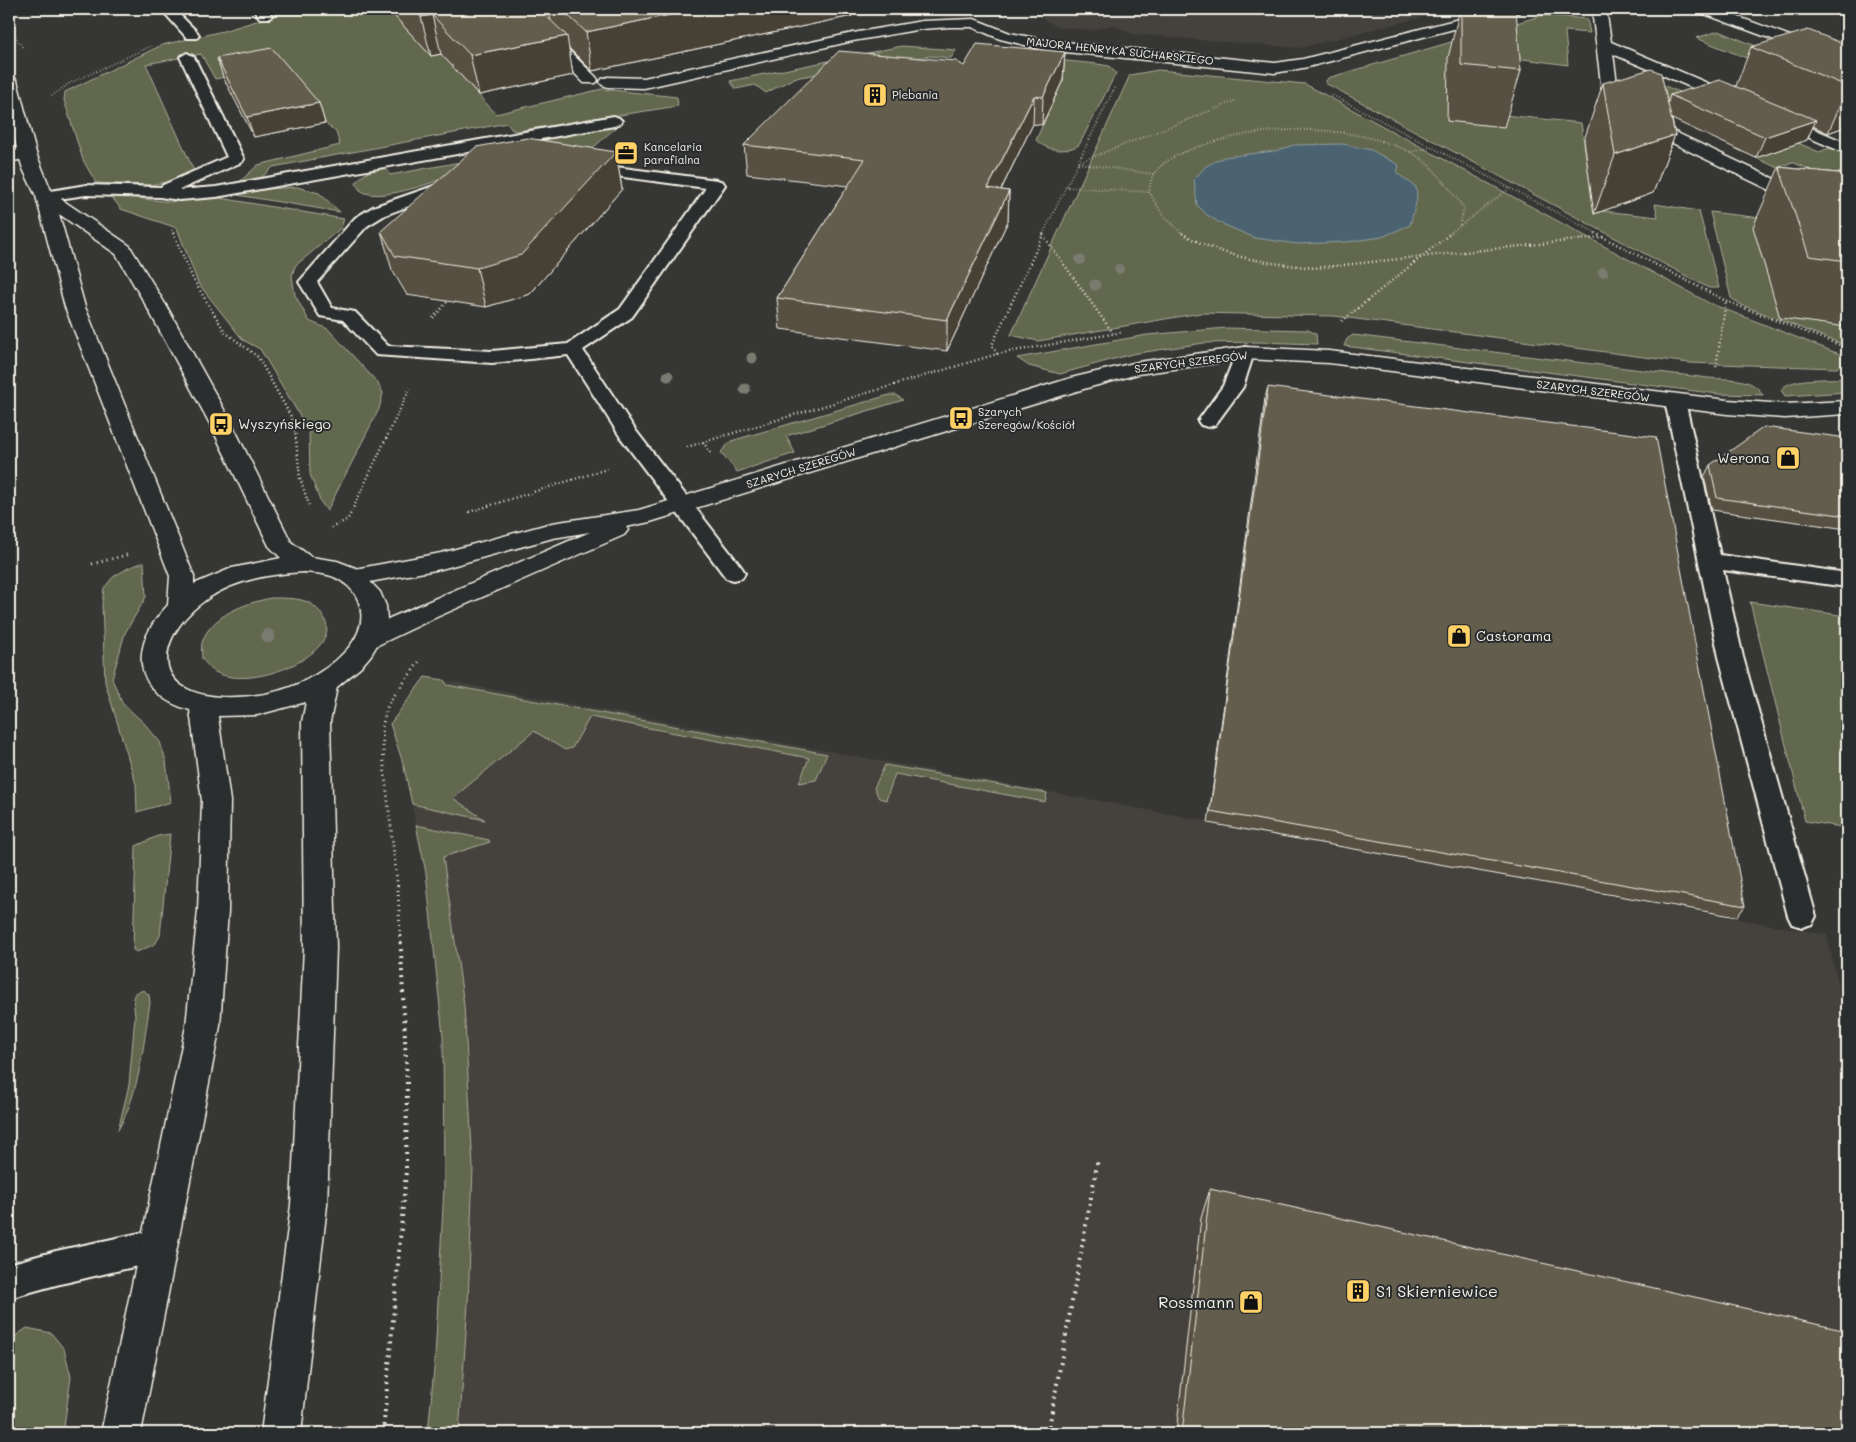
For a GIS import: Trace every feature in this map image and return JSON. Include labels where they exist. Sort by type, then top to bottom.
[{"type":"street","points":[[518,9],[546,28],[590,80]]},
{"type":"street","name":"MAJORA HENRYKA SUCHARSKIEGO","points":[[608,82],[644,84],[886,31],[971,16],[1005,36],[1045,45],[1275,68],[1303,64],[1514,9]]},
{"type":"street","points":[[1599,9],[1612,108],[1834,214],[1847,215]]},
{"type":"street","points":[[1704,9],[1847,62]]},
{"type":"street","points":[[1605,45],[1847,149]]},
{"type":"street","points":[[9,81],[27,153],[45,196],[75,307],[182,576],[182,606]]},
{"type":"street","points":[[9,157],[27,153]]},
{"type":"street","points":[[45,196],[123,250],[157,307],[221,424],[281,546],[304,564]]},
{"type":"street","name":"SZARYCH SZEREGÓW","points":[[354,577],[391,572],[441,561],[552,531],[642,517],[1079,383],[1138,368],[1245,353],[1329,357],[1676,401],[1785,411],[1847,408]]},
{"type":"street","name":"SZARYCH SZEREGÓW","points":[[369,639],[408,619],[564,555],[642,517]]},
{"type":"street","points":[[304,564],[322,566],[354,577],[370,594],[376,615],[369,639],[359,654],[344,668],[324,682],[295,696],[264,704],[232,708],[203,705],[178,696],[162,682],[153,665],[154,645],[164,625],[182,606],[202,591],[226,579],[251,570],[279,565],[304,564]]},
{"type":"street","points":[[281,1433],[309,1205],[320,948],[316,722],[324,682]]},
{"type":"street","points":[[122,1433],[203,1026],[213,911],[216,801],[203,705]]},
{"type":"lane","points":[[167,9],[192,35]]},
{"type":"lane","points":[[160,192],[236,159],[187,57]]},
{"type":"lane","points":[[45,196],[86,190],[160,192],[180,195],[216,192],[496,140],[614,121]]},
{"type":"lane","points":[[471,180],[446,186],[379,211],[361,222],[308,282],[326,312],[349,316],[383,351],[492,357],[573,350],[626,313],[717,185],[563,166]]},
{"type":"lane","points":[[573,350],[628,434],[734,573]]},
{"type":"lane","points":[[1208,421],[1233,387],[1245,353]]},
{"type":"lane","points":[[1676,401],[1730,657],[1802,916]]},
{"type":"lane","points":[[1710,561],[1847,580]]},
{"type":"lane","points":[[9,1281],[56,1268],[159,1245]]},
{"type":"path","points":[[998,354],[992,345],[1065,187],[1115,87]]},
{"type":"path","points":[[1323,90],[1726,301],[1847,348]]},
{"type":"path","points":[[1077,163],[1243,98]]},
{"type":"path","points":[[1459,227],[1464,208],[1437,174],[1410,152],[1382,140],[1319,130],[1264,131],[1217,140],[1176,155],[1153,174],[1149,192],[1164,218],[1188,238],[1219,251],[1268,263],[1314,268],[1605,237]]},
{"type":"path","points":[[1410,152],[1432,147]]},
{"type":"path","points":[[1077,163],[1153,174]]},
{"type":"path","points":[[1065,187],[1149,192]]},
{"type":"path","points":[[1337,326],[1419,258],[1510,188]]},
{"type":"path","points":[[172,229],[193,279],[225,332],[258,357],[294,422],[300,478],[309,506]]},
{"type":"path","points":[[1043,235],[1113,333]]},
{"type":"path","points":[[1715,373],[1726,301]]},
{"type":"path","points":[[433,318],[447,302]]},
{"type":"path","points":[[337,533],[330,529],[348,518],[410,390],[416,353]]},
{"type":"path","points":[[92,564],[138,552]]},
{"type":"path","points":[[383,1433],[395,1318],[406,1172],[407,1083],[398,890],[384,766],[382,727],[388,704],[423,657]]},
{"type":"path","points":[[1048,1433],[1098,1159]]},
{"type":"shaded area","points":[[1026,9],[1453,9],[1300,48],[1132,34],[1113,25],[1093,30],[1058,27]]},
{"type":"shaded area","points":[[425,677],[1827,935],[1847,1025],[1847,1433],[428,1433],[435,1358],[444,1187],[443,1036],[426,873],[403,763],[390,724]]},
{"type":"green space","points":[[284,9],[376,9],[378,12],[389,10],[431,56],[441,54],[496,114],[602,89],[677,97],[678,106],[516,131],[512,130],[507,123],[273,167],[261,178],[236,185],[258,165],[340,145],[336,132],[325,123],[278,67],[215,79],[201,54],[146,64],[194,171],[166,182],[151,185],[96,183],[83,160],[64,100],[65,92],[162,45],[223,31],[280,14]]},
{"type":"green space","points":[[1544,15],[1587,19],[1590,33],[1565,31],[1568,65],[1501,56],[1504,115],[1581,123],[1594,210],[1658,217],[1655,204],[1699,211],[1719,288],[1709,288],[1325,83],[1328,78]]},
{"type":"green space","points":[[1719,31],[1847,83],[1847,98],[1696,38]]},
{"type":"green space","points":[[902,46],[956,50],[951,58],[930,56],[794,78],[766,93],[755,85],[736,89],[730,81]]},
{"type":"green space","points":[[986,53],[1097,64],[1109,66],[1116,73],[1079,145],[1074,148],[1056,150],[1045,147],[1036,140],[1063,80]]},
{"type":"green space","points":[[1158,70],[1305,84],[1709,303],[1847,357],[1837,368],[1689,363],[1334,316],[1200,313],[1038,341],[1011,335],[1130,75]]},
{"type":"green space","points":[[1658,83],[1819,152],[1832,147],[1847,153],[1847,186],[1792,162],[1778,168],[1756,158],[1786,147],[1663,105]]},
{"type":"green space","points":[[615,125],[616,127],[592,149],[544,143],[551,136]]},
{"type":"green space","points":[[504,154],[453,175],[409,190],[388,194],[371,194],[360,190],[356,183],[369,172],[385,167],[390,175]]},
{"type":"green space","points":[[297,187],[319,193],[340,212],[237,195],[267,189]]},
{"type":"green space","points":[[110,195],[171,202],[214,197],[344,219],[341,228],[295,266],[292,276],[295,295],[309,321],[328,329],[377,382],[383,393],[379,409],[327,511],[320,501],[310,474],[309,431],[260,349],[243,340],[198,283],[177,228],[121,209]]},
{"type":"green space","points":[[1710,212],[1847,228],[1847,346],[1742,305],[1731,298]]},
{"type":"green space","points":[[1226,328],[1308,330],[1316,334],[1317,344],[1204,343],[1132,354],[1060,374],[1029,366],[1017,358],[1147,335]]},
{"type":"green space","points":[[1353,335],[1708,378],[1739,380],[1753,385],[1763,395],[1718,394],[1344,346],[1347,339]]},
{"type":"green space","points":[[1847,378],[1847,392],[1785,396],[1781,390],[1793,382]]},
{"type":"green space","points":[[889,395],[896,395],[903,400],[786,436],[795,453],[737,472],[721,452],[731,441]]},
{"type":"green space","points":[[144,562],[146,597],[125,633],[112,679],[123,704],[144,723],[160,742],[166,761],[171,802],[137,812],[136,784],[105,682],[102,604],[104,588],[113,577],[128,568]]},
{"type":"green space","points":[[271,598],[301,600],[315,607],[323,616],[327,630],[321,644],[308,656],[290,666],[269,674],[248,677],[228,676],[212,670],[202,659],[202,643],[206,633],[230,612],[251,603]]},
{"type":"green space","points":[[1750,602],[1847,616],[1847,828],[1805,821]]},
{"type":"green space","points":[[425,677],[444,680],[447,685],[827,754],[816,780],[799,783],[809,758],[590,717],[572,748],[565,750],[534,731],[453,798],[485,820],[412,804],[403,763],[390,724]]},
{"type":"green space","points":[[885,765],[1047,793],[1045,802],[895,774],[886,800],[879,798],[874,788]]},
{"type":"green space","points":[[416,825],[489,840],[490,842],[443,857],[464,1005],[473,1167],[468,1304],[459,1433],[428,1433],[435,1358],[444,1187],[443,1036],[426,873]]},
{"type":"green space","points":[[170,834],[160,936],[155,944],[137,952],[133,950],[136,846],[158,836]]},
{"type":"green space","points":[[144,990],[149,995],[150,1003],[143,1052],[131,1100],[118,1130],[129,1085],[135,1016],[133,998],[135,993]]},
{"type":"green space","points":[[27,1328],[51,1333],[64,1349],[71,1377],[63,1433],[9,1433],[9,1340]]},
{"type":"water","points":[[1343,144],[1371,150],[1399,165],[1397,173],[1416,187],[1417,199],[1410,225],[1382,237],[1347,242],[1297,244],[1255,238],[1220,223],[1207,215],[1197,205],[1194,179],[1206,166],[1224,157],[1275,151],[1294,145]]},
{"type":"building","points":[[414,9],[539,9],[567,36],[470,55],[432,15],[421,17]]},
{"type":"building","points":[[561,9],[699,9],[586,32]]},
{"type":"building","points":[[1461,9],[1516,10],[1521,71],[1461,65]]},
{"type":"building","points":[[1808,30],[1847,45],[1847,86],[1751,47]]},
{"type":"building","points":[[977,44],[1065,52],[1043,97],[1034,96],[988,188],[1009,191],[947,320],[777,298],[865,159],[744,145],[839,51],[956,61],[964,66]]},
{"type":"building","points":[[272,48],[319,103],[247,117],[217,58]]},
{"type":"building","points":[[1651,69],[1661,73],[1675,135],[1615,155],[1603,83]]},
{"type":"building","points":[[1720,80],[1816,120],[1765,137],[1670,95]]},
{"type":"building","points":[[527,138],[616,152],[521,255],[477,268],[395,256],[381,231],[476,147]]},
{"type":"building","points":[[1779,167],[1847,174],[1847,261],[1809,256]]},
{"type":"building","name":"Castorama","points":[[1268,387],[1656,437],[1745,906],[1210,811]]},
{"type":"building","points":[[1764,427],[1847,438],[1847,516],[1717,498],[1710,465]]},
{"type":"building","name":"S1 Skierniewice","points":[[1210,1189],[1847,1331],[1847,1433],[1182,1433]]},
{"type":"place","name":"Plebania","points":[[875,95]]},
{"type":"place","name":"Kancelaria parafialna","points":[[626,153]]},
{"type":"place","name":"Szarych Szeregów/Kościół","points":[[961,418]]},
{"type":"place","name":"Wyszyńskiego","points":[[221,424]]},
{"type":"place","name":"Werona","points":[[1788,458]]},
{"type":"place","name":"Castorama","points":[[1459,636]]},
{"type":"place","name":"S1 Skierniewice","points":[[1358,1291]]},
{"type":"place","name":"Rossmann","points":[[1251,1302]]}]
